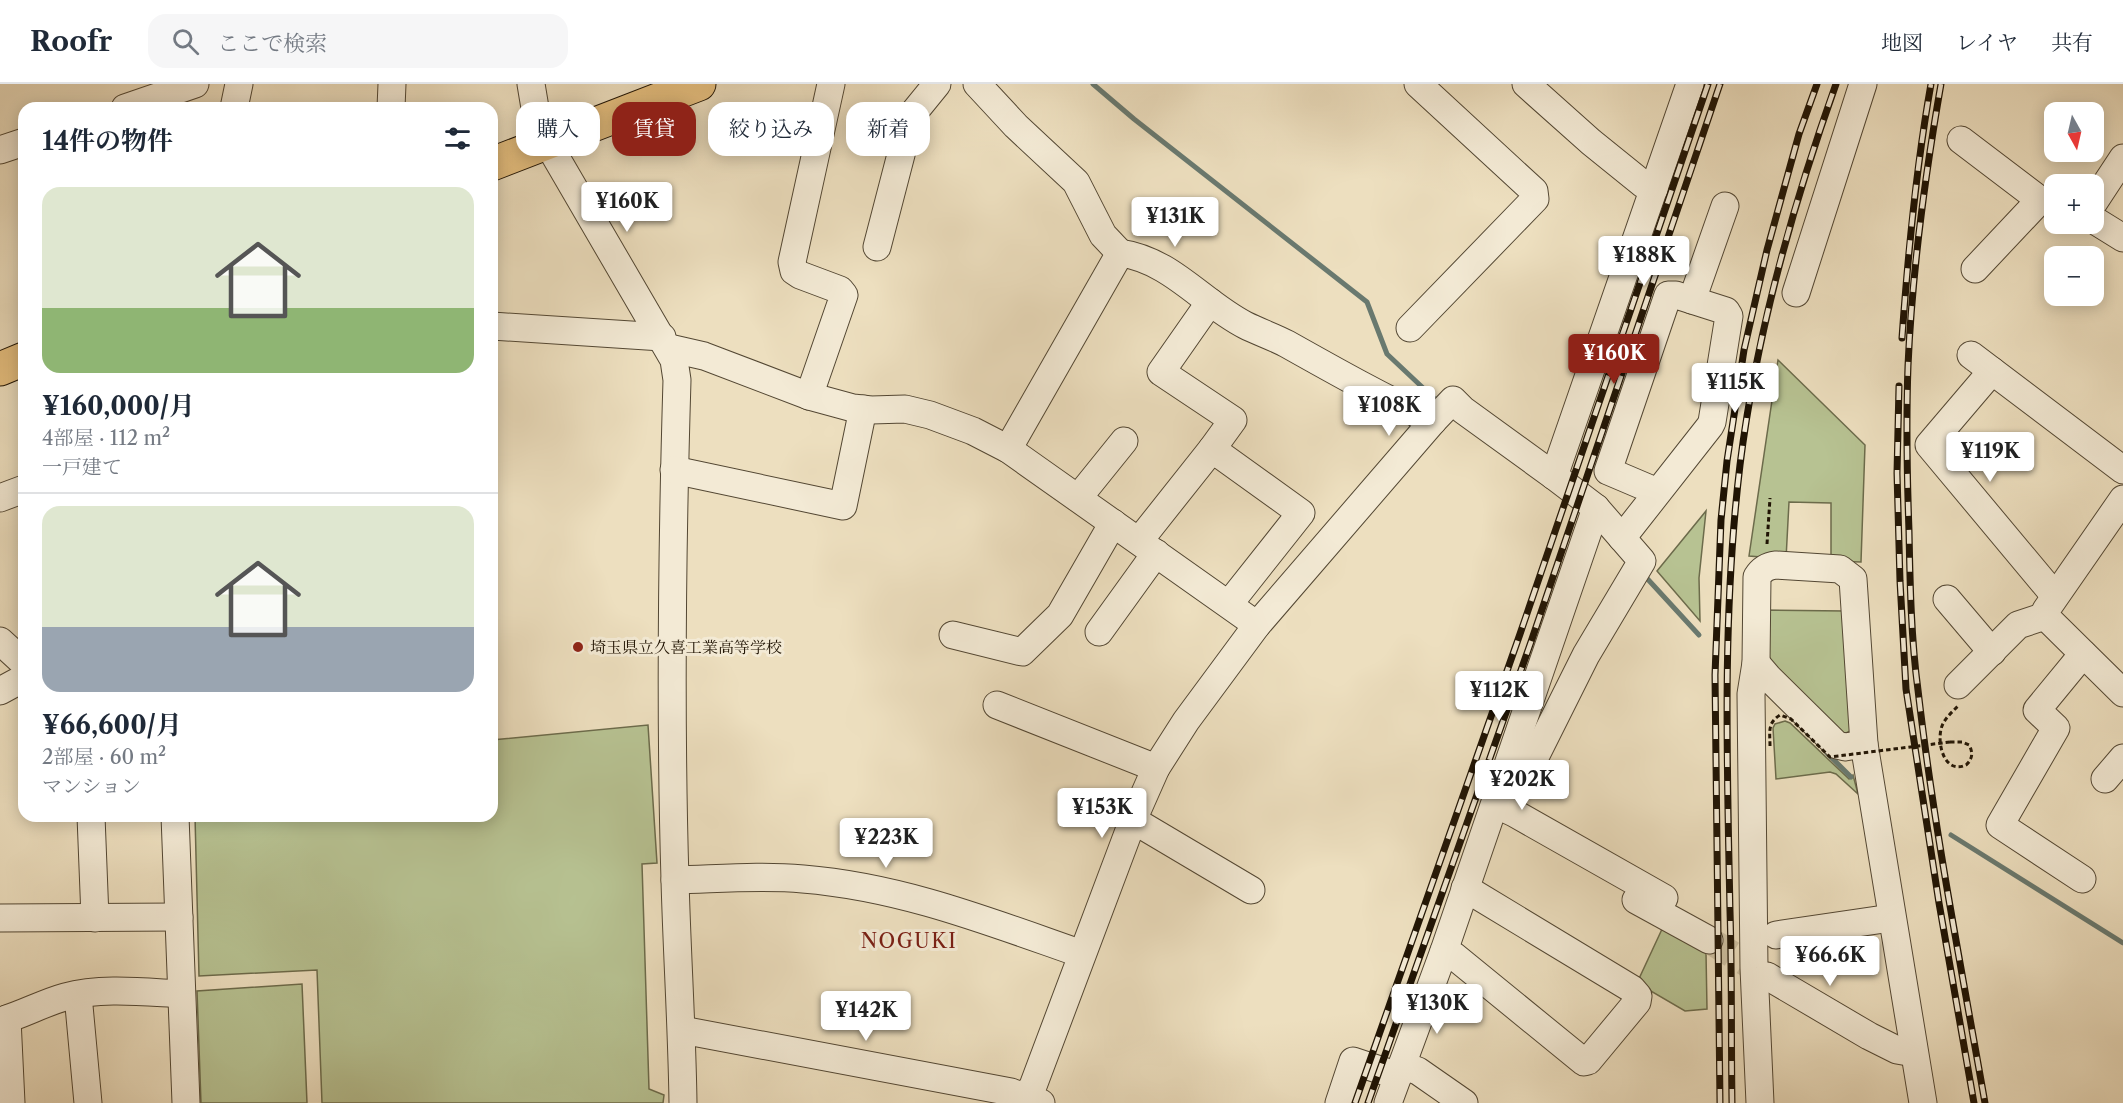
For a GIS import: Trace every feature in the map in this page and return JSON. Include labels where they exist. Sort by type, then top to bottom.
[{"type":"main road","points":[[600,122],[699,84]]},
{"type":"main road","points":[[498,162],[516,154]]},
{"type":"main road","points":[[0,369],[18,362]]},
{"type":"street","points":[[142,102],[195,84]]},
{"type":"street","points":[[235,102],[239,84]]},
{"type":"street","points":[[391,102],[392,84]]},
{"type":"street","points":[[531,84],[534,102]]},
{"type":"street","points":[[809,396],[844,295],[840,290],[800,276],[794,271],[792,262],[831,84]]},
{"type":"street","points":[[877,248],[911,116],[937,84]]},
{"type":"street","points":[[977,84],[1016,126],[1076,182],[1103,235],[1120,253],[1138,255],[1164,268],[1244,325],[1286,344],[1433,421]]},
{"type":"street","points":[[1410,328],[1535,199],[1534,191],[1418,84]]},
{"type":"street","points":[[1526,84],[1591,142],[1643,184],[1654,189]]},
{"type":"street","points":[[1554,476],[1690,84]]},
{"type":"street","points":[[1796,293],[1863,84]]},
{"type":"street","points":[[1961,141],[2044,199]]},
{"type":"street","points":[[0,150],[18,144]]},
{"type":"street","points":[[555,156],[665,343],[674,360],[677,380],[671,559],[675,880],[683,1103]]},
{"type":"street","points":[[2104,187],[2123,158]]},
{"type":"street","points":[[1692,300],[1725,206]]},
{"type":"street","points":[[1975,269],[2044,206]]},
{"type":"street","points":[[2104,226],[2123,238]]},
{"type":"street","points":[[1008,448],[1120,253]]},
{"type":"street","points":[[1622,538],[1712,422],[1729,316],[1726,311],[1676,295],[1668,295],[1608,471],[1648,488],[1656,494]]},
{"type":"street","points":[[1099,632],[1148,547],[1233,420],[1161,372],[1210,302]]},
{"type":"street","points":[[498,327],[665,343],[809,396],[863,409],[905,409],[973,431],[1008,448],[1257,625]]},
{"type":"street","points":[[2123,470],[1982,363],[1929,445],[2050,606],[2083,654],[2123,693]]},
{"type":"street","points":[[682,1030],[999,1090],[1030,1101],[1033,1086],[1082,954],[1133,820],[1156,768],[1186,721],[1257,625],[1453,400],[1463,410],[1596,508],[1642,561],[1586,655],[1536,755],[1492,812]]},
{"type":"street","points":[[674,470],[843,506],[863,409]]},
{"type":"street","points":[[1078,498],[1124,441]]},
{"type":"street","points":[[1212,449],[1301,513],[1228,604]]},
{"type":"street","points":[[0,498],[18,491]]},
{"type":"street","points":[[1961,692],[1992,652],[2018,625],[2050,606],[2123,499]]},
{"type":"street","points":[[1388,1103],[1444,951],[1596,508]]},
{"type":"street","points":[[953,635],[1022,652],[1060,615],[1113,523]]},
{"type":"street","points":[[1760,1103],[1754,968],[1751,694],[1756,663],[1757,577],[1767,566],[1776,565],[1840,569],[1852,579],[1864,744],[1923,1103]]},
{"type":"street","points":[[1947,599],[1992,652]]},
{"type":"street","points":[[0,641],[18,658]]},
{"type":"street","points":[[2082,879],[2000,825],[2056,728],[2037,710],[2083,654]]},
{"type":"street","points":[[1756,663],[1837,745],[1845,747],[1864,744]]},
{"type":"street","points":[[0,691],[18,681]]},
{"type":"street","points":[[997,705],[1156,768]]},
{"type":"street","points":[[2105,779],[2123,758]]},
{"type":"street","points":[[1492,812],[1514,813],[1664,898]]},
{"type":"street","points":[[1492,812],[1535,844],[1709,940]]},
{"type":"street","points":[[1133,820],[1251,891]]},
{"type":"street","points":[[91,822],[95,918]]},
{"type":"street","points":[[175,822],[180,994],[186,1103]]},
{"type":"street","points":[[675,880],[803,879],[901,894],[942,905],[1082,954]]},
{"type":"street","points":[[1444,951],[1454,956],[1584,1062],[1588,1061],[1637,1002],[1638,996],[1632,989],[1465,888]]},
{"type":"street","points":[[0,918],[178,917]]},
{"type":"street","points":[[1776,935],[1891,918]]},
{"type":"street","points":[[1767,975],[1869,1036],[1897,1050],[1914,1053]]},
{"type":"street","points":[[11,1103],[3,1020],[43,1004],[78,995],[138,991],[180,994]]},
{"type":"street","points":[[78,995],[88,1103]]},
{"type":"street","points":[[1329,1103],[1342,1092],[1353,1061],[1418,1071],[1464,1103]]},
{"type":"path","points":[[1767,566],[1770,498]]},
{"type":"path","points":[[1770,746],[1769,725],[1772,719],[1780,715],[1791,719],[1830,757],[1928,745],[1939,743],[1950,742],[1956,741],[1969,745],[1972,753],[1969,762],[1961,767],[1955,768],[1946,761],[1943,753],[1942,745],[1941,736],[1941,728],[1961,692]]},
{"type":"green space","points":[[1778,360],[1865,445],[1861,562],[1831,561],[1831,503],[1789,502],[1786,559],[1749,556]]},
{"type":"green space","points":[[1706,511],[1699,578],[1700,621],[1657,571]]},
{"type":"green space","points":[[1765,610],[1845,611],[1852,730],[1842,735],[1765,661]]},
{"type":"green space","points":[[1785,721],[1790,723],[1849,779],[1853,775],[1858,794],[1836,774],[1830,772],[1776,779],[1773,728],[1775,724]]},
{"type":"green space","points":[[648,725],[657,863],[642,864],[649,1089],[664,1095],[663,1103],[322,1103],[317,970],[199,976],[195,822],[498,822],[498,739]]},
{"type":"green space","points":[[1663,927],[1706,953],[1707,1009],[1685,1011],[1637,983]]},
{"type":"green space","points":[[302,984],[307,1103],[201,1103],[197,991]]},
{"type":"waterway","points":[[1093,84],[1134,119],[1367,302],[1387,354],[1438,402]]},
{"type":"waterway","points":[[1643,574],[1699,635]]},
{"type":"waterway","points":[[1827,753],[1851,777]]},
{"type":"waterway","points":[[1951,835],[2123,943]]},
{"type":"tunnel","points":[[1709,940],[1767,976]]},
{"type":"railway","points":[[1355,1103],[1520,634],[1708,84]]},
{"type":"railway","points":[[1368,1103],[1532,639],[1720,84]]},
{"type":"railway","points":[[1720,1103],[1715,675],[1721,520],[1727,461],[1744,350],[1767,250],[1799,134],[1817,84]]},
{"type":"railway","points":[[1732,1103],[1727,688],[1734,521],[1747,416],[1766,320],[1791,224],[1836,84]]},
{"type":"railway","points":[[1902,338],[1913,211],[1931,84]]},
{"type":"railway","points":[[1941,84],[1920,224],[1910,331],[1907,448],[1911,611],[1924,742],[1985,1103]]},
{"type":"railway","points":[[1899,386],[1897,473],[1906,689],[1939,903],[1974,1103]]},
{"type":"place","name":"埼玉県立久喜工業高等学校","points":[[578,647]]},
{"type":"district","name":"NOGUKI","points":[[909,941]]}]
